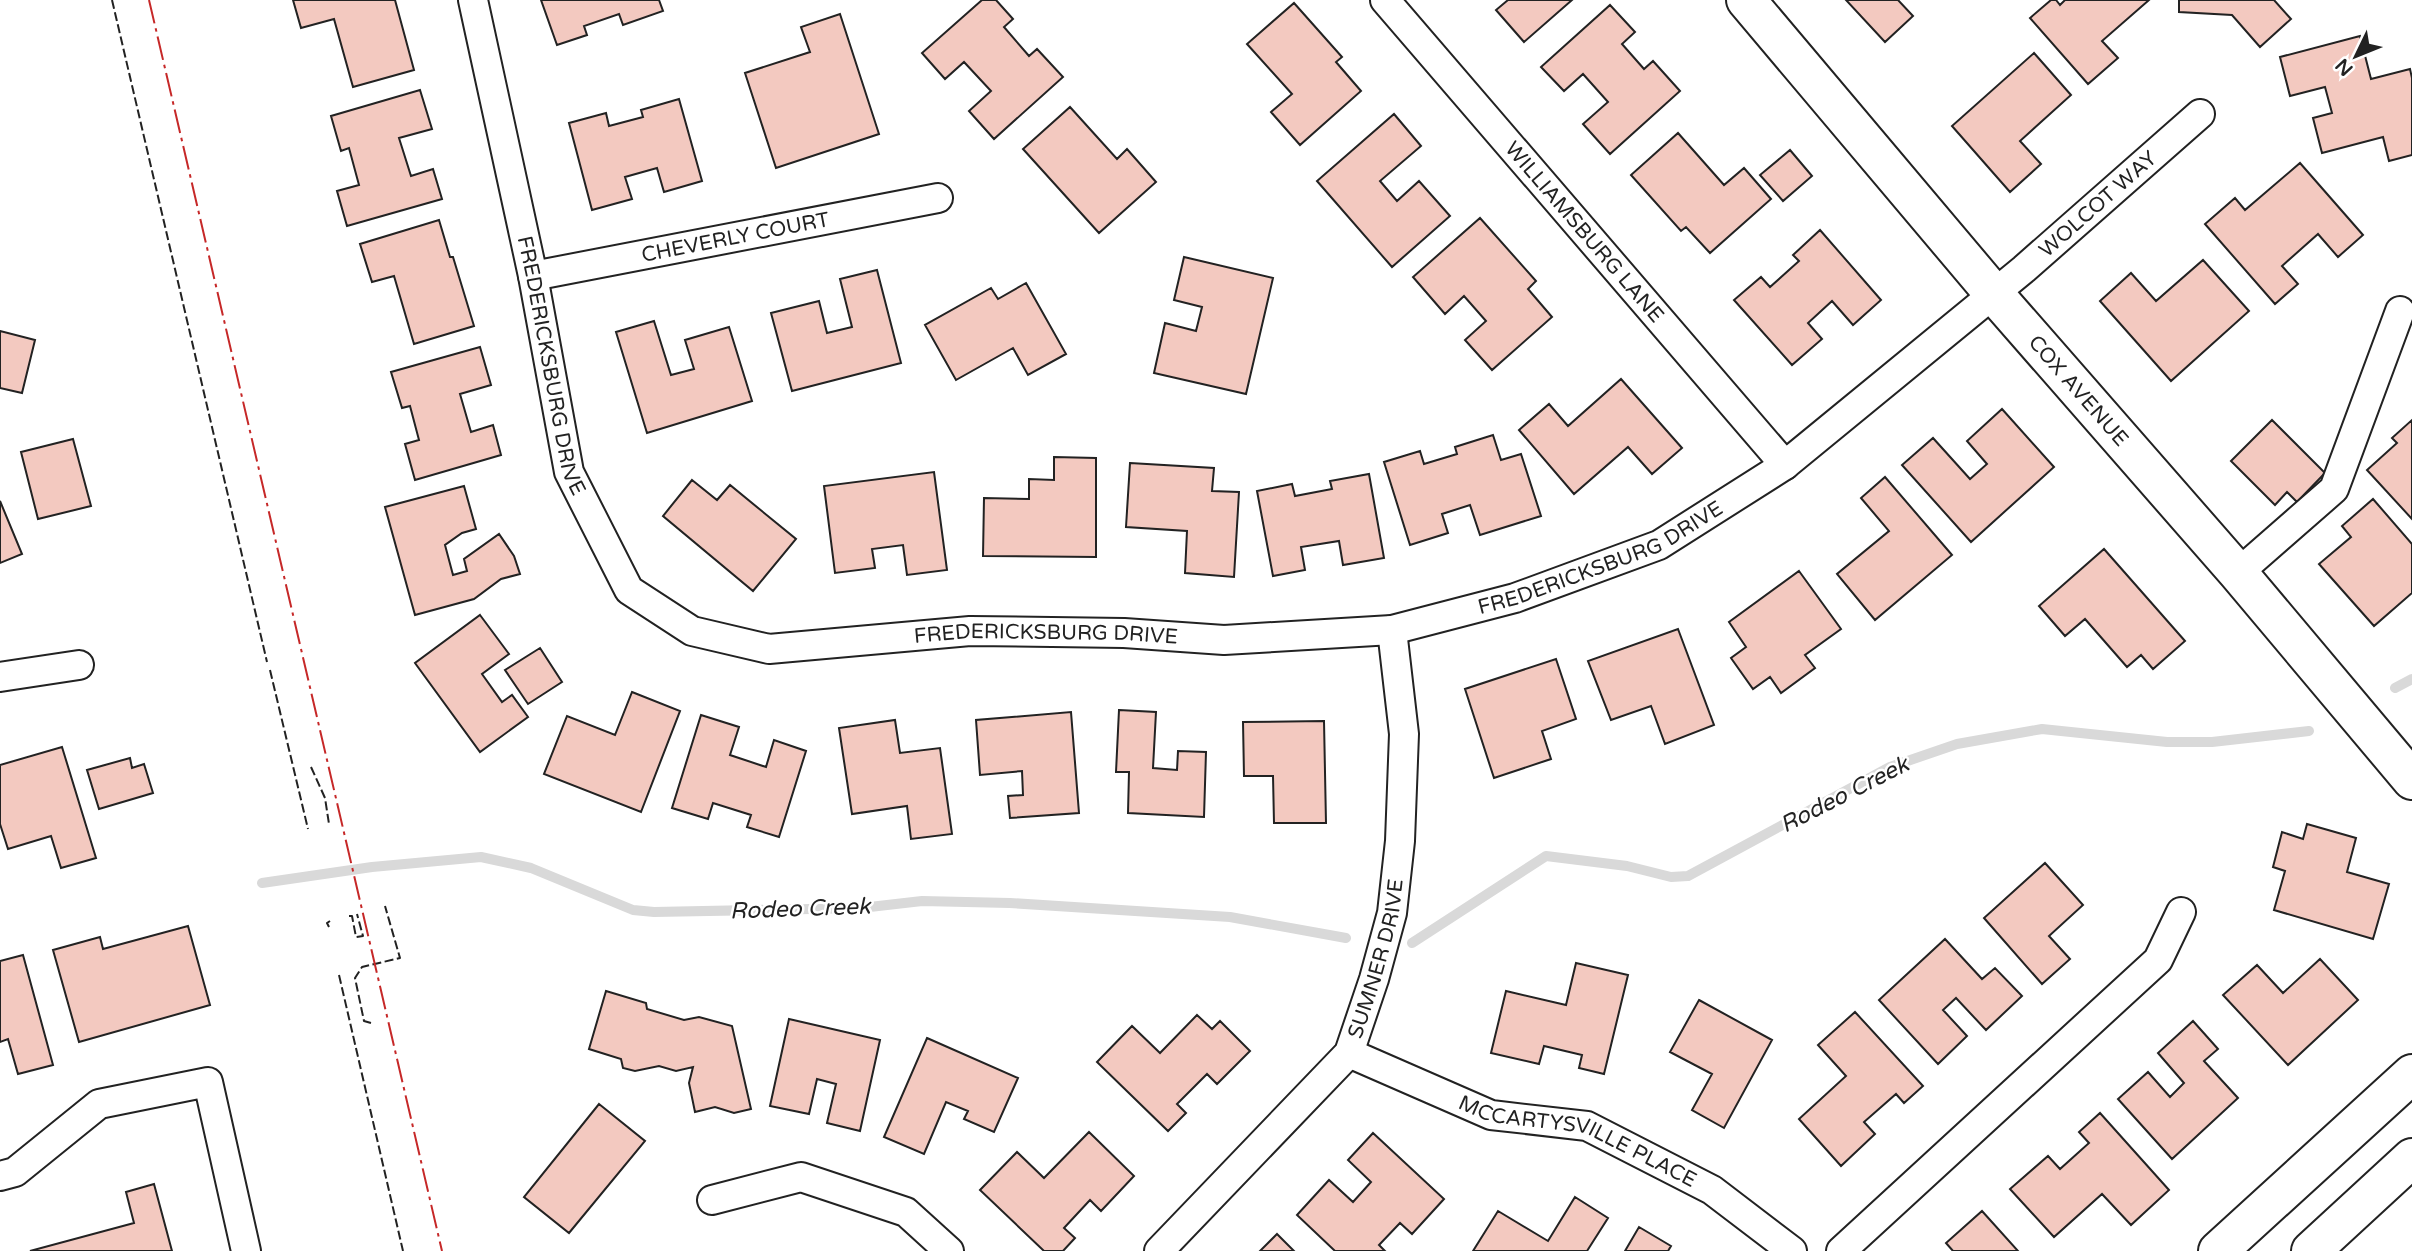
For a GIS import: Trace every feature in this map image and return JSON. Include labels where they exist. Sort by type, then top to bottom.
[{"type":"main road","name":"COX AVENUE","points":[[1746,0],[1994,294],[2238,573],[2412,780]]},
{"type":"main road","points":[[2218,1251],[2412,1074]]},
{"type":"main road","points":[[2311,1251],[2412,1158]]},
{"type":"street","name":"FREDERICKSBURG DRIVE","points":[[473,0],[533,276],[569,472],[629,590],[692,631],[769,649],[970,631],[1124,633],[1224,640],[1392,630],[1515,598],[1659,545],[1785,465],[1994,294]]},
{"type":"street","name":"WILLIAMSBURG LANE","points":[[1385,0],[1785,465]]},
{"type":"street","name":"WOLCOT WAY","points":[[1994,294],[2200,114]]},
{"type":"street","name":"CHEVERLY COURT","points":[[533,276],[938,198]]},
{"type":"street","points":[[2238,573],[2334,489],[2400,311]]},
{"type":"street","name":"SUMNER DRIVE","points":[[1159,1251],[1349,1053],[1374,979],[1392,913],[1400,841],[1404,734],[1392,630]]},
{"type":"street","points":[[0,677],[79,665]]},
{"type":"street","points":[[1840,1251],[2158,960],[2181,912]]},
{"type":"street","name":"MCCARTYSVILLE PLACE","points":[[1349,1053],[1491,1115],[1587,1126],[1712,1190],[1792,1251]]},
{"type":"street","points":[[0,1176],[15,1172],[99,1104],[208,1082],[246,1251]]},
{"type":"street","points":[[712,1200],[801,1177],[906,1212],[949,1251]]},
{"type":"building","points":[[293,0],[395,0],[414,70],[353,87],[334,19],[301,28]]},
{"type":"building","points":[[541,0],[659,0],[663,11],[623,25],[619,14],[584,26],[587,35],[557,45]]},
{"type":"building","points":[[982,0],[996,0],[1013,19],[1004,27],[1029,56],[1037,49],[1063,77],[994,139],[969,111],[991,91],[964,62],[945,79],[922,53]]},
{"type":"building","points":[[1508,0],[1572,0],[1524,42],[1496,10]]},
{"type":"building","points":[[1846,0],[1898,0],[1913,16],[1885,42]]},
{"type":"building","points":[[2051,0],[2056,0],[2060,5],[2065,0],[2149,0],[2102,41],[2118,58],[2088,84],[2030,18]]},
{"type":"building","points":[[2179,0],[2274,0],[2291,19],[2260,47],[2232,15],[2179,12]]},
{"type":"building","points":[[1294,3],[1342,57],[1336,62],[1361,91],[1300,145],[1271,112],[1292,94],[1247,44]]},
{"type":"building","points":[[1610,5],[1635,32],[1622,44],[1644,69],[1653,61],[1680,91],[1610,154],[1583,124],[1608,102],[1583,74],[1564,91],[1541,67]]},
{"type":"building","points":[[840,14],[879,134],[776,168],[745,73],[810,52],[801,27]]},
{"type":"building","points":[[2360,36],[2371,79],[2410,69],[2412,155],[2389,161],[2383,137],[2322,153],[2313,118],[2332,113],[2325,87],[2290,96],[2280,57]]},
{"type":"building","points":[[2034,53],[2071,95],[2020,141],[2041,164],[2010,192],[1952,126]]},
{"type":"building","points":[[420,90],[432,129],[399,138],[411,176],[433,169],[442,199],[347,226],[337,191],[359,185],[349,148],[341,151],[331,116]]},
{"type":"building","points":[[679,99],[702,181],[664,192],[657,168],[625,177],[632,199],[592,210],[569,123],[606,113],[609,126],[643,117],[641,110]]},
{"type":"building","points":[[1070,107],[1117,159],[1127,149],[1156,182],[1099,233],[1023,149]]},
{"type":"building","points":[[1394,114],[1421,146],[1380,181],[1397,201],[1419,181],[1450,216],[1392,267],[1317,181]]},
{"type":"building","points":[[1678,133],[1724,185],[1744,168],[1771,199],[1710,253],[1686,227],[1681,231],[1631,175]]},
{"type":"building","points":[[1790,150],[1812,176],[1783,201],[1760,175]]},
{"type":"building","points":[[2300,163],[2363,235],[2338,257],[2318,234],[2282,266],[2298,284],[2275,304],[2205,224],[2235,198],[2245,210]]},
{"type":"building","points":[[1480,218],[1536,281],[1528,289],[1552,317],[1492,370],[1465,340],[1486,321],[1464,296],[1445,314],[1413,277]]},
{"type":"building","points":[[439,220],[474,326],[414,344],[394,276],[372,282],[360,244]]},
{"type":"building","points":[[1820,230],[1881,300],[1853,325],[1832,301],[1808,323],[1822,339],[1792,365],[1734,300],[1761,277],[1770,287],[1799,261],[1793,255]]},
{"type":"building","points":[[1184,257],[1273,278],[1246,394],[1154,373],[1165,323],[1196,331],[1202,307],[1174,300]]},
{"type":"building","points":[[2203,260],[2249,311],[2171,381],[2100,301],[2131,273],[2156,301]]},
{"type":"building","points":[[877,270],[901,363],[792,391],[771,313],[819,301],[827,333],[852,327],[840,279]]},
{"type":"building","points":[[1026,283],[1066,354],[1028,375],[1013,348],[956,380],[925,325],[991,288],[998,299]]},
{"type":"building","points":[[654,321],[671,375],[694,369],[685,340],[729,327],[752,401],[647,433],[616,332]]},
{"type":"building","points":[[0,331],[35,340],[22,393],[0,388]]},
{"type":"building","points":[[480,347],[491,385],[460,394],[471,432],[493,425],[501,455],[415,480],[405,444],[419,440],[410,406],[402,408],[391,372]]},
{"type":"building","points":[[1621,379],[1682,448],[1652,474],[1628,447],[1574,494],[1519,430],[1549,404],[1568,426]]},
{"type":"building","points":[[2002,409],[2054,467],[1971,542],[1902,465],[1933,438],[1970,479],[1987,464],[1967,441]]},
{"type":"building","points":[[2272,420],[2325,473],[2297,502],[2287,492],[2275,505],[2231,461]]},
{"type":"building","points":[[2412,420],[2412,519],[2367,470],[2397,443],[2392,438]]},
{"type":"building","points":[[1493,435],[1501,460],[1521,454],[1541,516],[1480,535],[1470,505],[1442,514],[1448,533],[1410,545],[1384,462],[1420,451],[1424,464],[1457,454],[1455,447]]},
{"type":"building","points":[[73,439],[91,506],[38,519],[21,452]]},
{"type":"building","points":[[1054,457],[1096,458],[1096,557],[983,556],[984,498],[1029,499],[1029,479],[1054,480]]},
{"type":"building","points":[[1130,463],[1214,468],[1212,491],[1239,492],[1234,577],[1185,573],[1187,531],[1126,527]]},
{"type":"building","points":[[934,472],[947,570],[907,575],[903,545],[872,549],[875,568],[835,573],[824,486]]},
{"type":"building","points":[[1369,474],[1384,558],[1343,565],[1339,541],[1301,547],[1305,570],[1273,576],[1257,491],[1292,484],[1295,496],[1332,489],[1330,481]]},
{"type":"building","points":[[1885,477],[1952,555],[1875,620],[1837,574],[1889,531],[1861,498]]},
{"type":"building","points":[[692,480],[717,500],[730,485],[796,539],[753,591],[663,516]]},
{"type":"building","points":[[464,486],[476,529],[462,533],[445,545],[453,575],[467,571],[464,559],[499,534],[514,556],[520,574],[501,579],[474,599],[415,615],[385,507]]},
{"type":"building","points":[[2373,499],[2412,544],[2412,593],[2374,626],[2319,564],[2351,537],[2342,526]]},
{"type":"building","points":[[0,501],[22,554],[0,563]]},
{"type":"building","points":[[2104,549],[2185,641],[2153,669],[2141,655],[2127,667],[2085,619],[2065,636],[2039,606]]},
{"type":"building","points":[[1799,571],[1841,629],[1805,655],[1815,668],[1781,693],[1770,677],[1753,689],[1731,658],[1746,647],[1729,622]]},
{"type":"building","points":[[480,615],[509,654],[482,674],[502,702],[512,695],[528,717],[480,752],[415,663]]},
{"type":"building","points":[[1678,629],[1714,725],[1665,744],[1651,706],[1611,720],[1588,661]]},
{"type":"building","points":[[540,648],[562,682],[528,704],[505,670]]},
{"type":"building","points":[[1556,659],[1576,719],[1542,731],[1551,759],[1494,778],[1465,689]]},
{"type":"building","points":[[632,692],[680,711],[641,812],[544,774],[567,716],[615,735]]},
{"type":"building","points":[[1119,710],[1156,712],[1153,768],[1177,770],[1178,751],[1206,752],[1204,817],[1128,813],[1129,772],[1116,772]]},
{"type":"building","points":[[1071,712],[1079,813],[1010,818],[1008,796],[1023,795],[1022,771],[980,775],[976,720]]},
{"type":"building","points":[[701,715],[739,727],[730,755],[766,767],[774,740],[806,751],[779,837],[747,827],[751,815],[713,803],[708,819],[672,808]]},
{"type":"building","points":[[895,720],[900,753],[940,748],[952,834],[911,839],[907,806],[852,814],[839,728]]},
{"type":"building","points":[[1324,721],[1326,823],[1274,823],[1273,776],[1244,776],[1243,722]]},
{"type":"building","points":[[62,747],[96,858],[61,868],[51,836],[8,849],[0,824],[0,765]]},
{"type":"building","points":[[130,758],[132,768],[144,764],[153,793],[99,809],[87,770]]},
{"type":"building","points":[[2307,824],[2356,838],[2347,872],[2389,884],[2373,939],[2274,910],[2285,871],[2273,867],[2282,832],[2303,839]]},
{"type":"building","points":[[2045,863],[2083,905],[2049,936],[2070,959],[2042,984],[1984,918]]},
{"type":"building","points":[[188,926],[210,1005],[79,1042],[53,950],[100,937],[103,949]]},
{"type":"building","points":[[1945,939],[1982,979],[1995,968],[2022,996],[1986,1030],[1956,998],[1943,1010],[1967,1036],[1938,1064],[1879,1000]]},
{"type":"building","points":[[23,955],[53,1065],[18,1074],[8,1039],[0,1042],[0,961]]},
{"type":"building","points":[[2320,959],[2358,1000],[2288,1065],[2223,995],[2257,965],[2283,993]]},
{"type":"building","points":[[1576,963],[1628,975],[1604,1074],[1579,1068],[1582,1055],[1544,1046],[1539,1064],[1491,1053],[1506,991],[1566,1005]]},
{"type":"building","points":[[606,991],[646,1003],[647,1009],[684,1020],[699,1017],[732,1026],[751,1109],[734,1113],[715,1107],[695,1112],[689,1083],[693,1067],[676,1071],[659,1066],[635,1071],[623,1068],[621,1059],[589,1049]]},
{"type":"building","points":[[1699,1000],[1772,1040],[1724,1128],[1692,1110],[1712,1074],[1670,1052]]},
{"type":"building","points":[[1855,1012],[1923,1086],[1904,1103],[1896,1094],[1864,1122],[1875,1134],[1841,1166],[1799,1119],[1846,1076],[1818,1045]]},
{"type":"building","points":[[1197,1015],[1212,1029],[1220,1021],[1250,1051],[1217,1084],[1207,1074],[1177,1104],[1186,1113],[1168,1131],[1097,1062],[1132,1026],[1160,1053]]},
{"type":"building","points":[[789,1019],[880,1040],[860,1131],[827,1123],[836,1084],[817,1079],[809,1114],[770,1106]]},
{"type":"building","points":[[2193,1021],[2218,1049],[2204,1061],[2238,1098],[2172,1159],[2118,1099],[2148,1072],[2170,1097],[2184,1083],[2158,1053]]},
{"type":"building","points":[[927,1038],[1018,1078],[994,1132],[964,1119],[968,1111],[946,1102],[924,1154],[884,1137]]},
{"type":"building","points":[[599,1104],[645,1141],[569,1233],[524,1197]]},
{"type":"building","points":[[2100,1113],[2169,1190],[2131,1225],[2102,1194],[2054,1237],[2010,1189],[2048,1156],[2060,1169],[2089,1143],[2079,1132]]},
{"type":"building","points":[[1089,1132],[1134,1176],[1101,1211],[1090,1200],[1064,1228],[1075,1238],[1063,1251],[1044,1251],[980,1190],[1017,1152],[1044,1178]]},
{"type":"building","points":[[1373,1133],[1444,1199],[1412,1234],[1400,1223],[1379,1245],[1385,1251],[1335,1251],[1297,1215],[1329,1180],[1353,1202],[1371,1182],[1348,1160]]},
{"type":"building","points":[[154,1184],[172,1251],[30,1251],[134,1223],[126,1192]]},
{"type":"building","points":[[1575,1197],[1608,1218],[1587,1251],[1473,1251],[1498,1211],[1548,1241]]},
{"type":"building","points":[[1982,1211],[2018,1251],[1953,1251],[1946,1243]]},
{"type":"building","points":[[1639,1227],[1671,1246],[1668,1251],[1625,1251]]},
{"type":"building","points":[[1277,1234],[1294,1251],[1260,1251]]},
{"type":"waterway","name":"Rodeo Creek","points":[[2395,688],[2412,679]]},
{"type":"waterway","name":"Rodeo Creek","points":[[1412,943],[1546,856],[1627,866],[1671,877],[1688,876],[1890,767],[1957,744],[2042,729],[2167,742],[2212,742],[2309,731]]},
{"type":"waterway","name":"Rodeo Creek","points":[[262,883],[372,867],[481,857],[531,868],[633,910],[654,912],[861,908],[922,901],[1010,903],[1230,917],[1346,938]]},
{"type":"fence","points":[[112,0],[267,662]]},
{"type":"fence","points":[[270,670],[308,829]]},
{"type":"fence","points":[[311,767],[325,798],[329,824]]},
{"type":"fence","points":[[371,1023],[364,1021],[355,978],[362,967],[400,958],[385,906]]},
{"type":"fence","points":[[349,916],[352,916],[356,937],[363,936],[357,914]]},
{"type":"fence","points":[[329,927],[327,923],[330,921]]},
{"type":"fence","points":[[339,975],[403,1251]]},
{"type":"power","points":[[149,0],[442,1251]]}]
